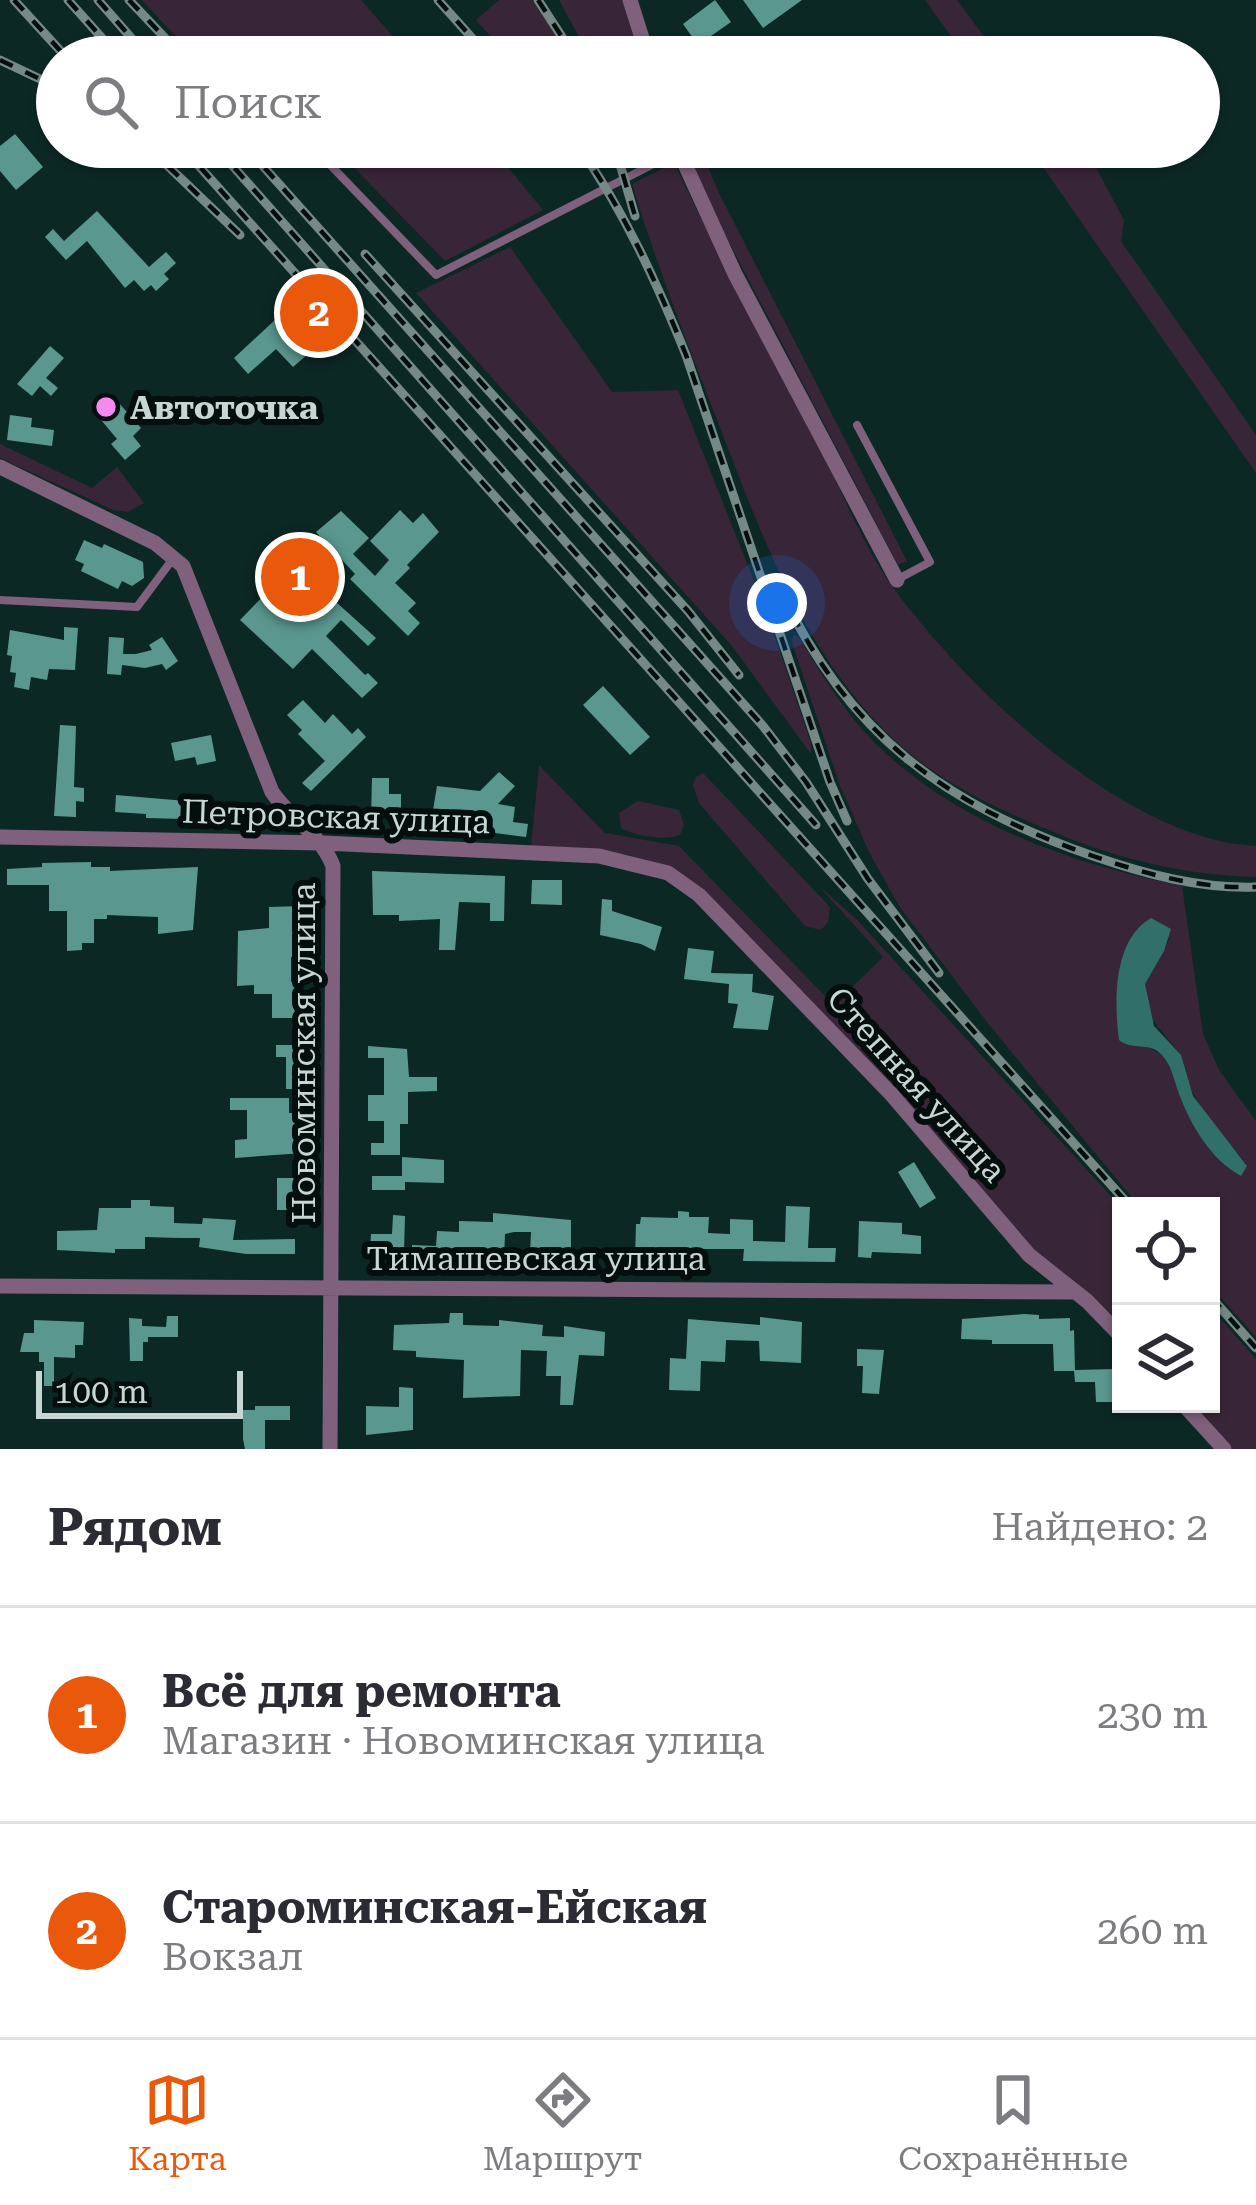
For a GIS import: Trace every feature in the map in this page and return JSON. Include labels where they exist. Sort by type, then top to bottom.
[{"type":"street","points":[[630,0],[641,36]]},
{"type":"street","points":[[686,168],[735,274],[897,580]]},
{"type":"street","points":[[0,467],[155,543],[174,557]]},
{"type":"street","name":"Новоминская улица","points":[[174,557],[192,584],[272,792],[284,810],[322,843],[333,866],[331,1449]]},
{"type":"street","name":"Петровская улица","points":[[0,837],[322,843],[599,856],[668,873]]},
{"type":"street","name":"Степная улица","points":[[668,873],[700,895],[906,1110],[1015,1240],[1112,1328]]},
{"type":"street","name":"Тимашевская улица","points":[[0,1286],[1072,1292]]},
{"type":"street","points":[[1191,1413],[1224,1449]]},
{"type":"lane","points":[[334,168],[436,275],[641,168]]},
{"type":"lane","points":[[857,425],[929,562],[897,580]]},
{"type":"lane","points":[[0,600],[137,607],[174,557]]},
{"type":"shaded area","points":[[142,0],[361,0],[393,36],[175,36]]},
{"type":"shaded area","points":[[499,0],[532,0],[557,36],[490,36],[476,20]]},
{"type":"shaded area","points":[[559,0],[624,0],[635,36],[579,36]]},
{"type":"shaded area","points":[[925,0],[957,0],[984,36],[951,36]]},
{"type":"shaded area","points":[[354,168],[508,168],[543,210],[445,261]]},
{"type":"shaded area","points":[[664,168],[676,168],[871,552],[923,626],[1005,711],[1103,788],[1154,817],[1206,837],[1256,846],[1256,877],[1148,863],[1070,839],[957,786],[924,765],[874,720],[817,643],[773,558],[662,275],[632,184]]},
{"type":"shaded area","points":[[694,168],[709,168],[907,561],[898,565]]},
{"type":"shaded area","points":[[1044,168],[1096,168],[1124,220],[1121,241],[1256,435],[1256,473]]},
{"type":"shaded area","points":[[510,247],[612,392],[678,390],[766,611],[811,754],[732,646],[416,293]]},
{"type":"shaded area","points":[[0,444],[92,488],[117,467],[144,503],[128,512],[113,510],[0,458]]},
{"type":"shaded area","points":[[793,635],[874,742],[941,796],[1057,852],[1182,886],[1203,1034],[1219,1070],[1256,1121],[1256,1337],[1220,1297],[1220,1197],[1132,1197],[990,1026],[899,906],[839,783]],"holes":[[[1171,936],[1145,984],[1150,1017],[1181,1055],[1189,1086],[1202,1109],[1247,1165],[1210,1150],[1164,1056],[1118,1030],[1120,1004]]]},
{"type":"shaded area","points":[[539,765],[605,833],[679,846],[834,1005],[883,957],[818,885],[857,920],[1112,1197],[1112,1319],[1043,1260],[706,893],[626,854],[531,847]]},
{"type":"shaded area","points":[[703,773],[830,907],[828,922],[821,930],[805,926],[699,803],[693,785]]},
{"type":"shaded area","points":[[638,801],[679,810],[684,825],[680,835],[650,837],[621,828],[619,813]]},
{"type":"shaded area","points":[[1151,918],[1171,929],[1145,984],[1154,1026],[1181,1055],[1193,1096],[1247,1166],[1241,1176],[1202,1140],[1162,1055],[1119,1040],[1117,990],[1123,956],[1129,941]]},
{"type":"shaded area","points":[[1220,1318],[1256,1359],[1256,1449],[1232,1449],[1199,1413],[1220,1413]]},
{"type":"building","points":[[715,0],[731,22],[711,36],[692,36],[683,24]]},
{"type":"building","points":[[743,0],[802,0],[763,28]]},
{"type":"building","points":[[15,134],[36,159],[36,168],[42,168],[16,190],[0,171],[0,146]]},
{"type":"building","points":[[97,211],[149,267],[166,252],[176,263],[164,274],[169,279],[156,291],[151,285],[144,291],[134,280],[125,288],[87,241],[66,260],[45,237],[53,229],[64,241]]},
{"type":"building","points":[[296,309],[305,320],[289,334],[308,354],[293,367],[276,349],[248,374],[234,358],[276,319],[280,323]]},
{"type":"building","points":[[50,346],[64,358],[46,378],[58,388],[51,396],[40,386],[32,396],[17,384]]},
{"type":"building","points":[[110,393],[141,428],[133,436],[141,446],[125,460],[111,444],[117,439],[92,409]]},
{"type":"building","points":[[10,415],[32,418],[31,427],[54,430],[52,446],[7,440]]},
{"type":"building","points":[[400,510],[413,523],[423,513],[439,532],[395,583],[416,603],[408,611],[420,623],[408,636],[350,579],[355,574],[316,532],[341,511],[369,538],[353,554],[375,576],[389,560],[370,541]]},
{"type":"building","points":[[84,540],[143,562],[144,578],[132,586],[122,581],[118,589],[81,571],[84,564],[75,560]]},
{"type":"building","points":[[299,559],[319,579],[315,583],[376,638],[368,646],[341,620],[326,636],[378,683],[362,698],[312,649],[293,669],[240,620]]},
{"type":"building","points":[[64,627],[78,628],[75,670],[49,669],[47,680],[31,677],[29,690],[14,687],[16,673],[10,672],[12,656],[7,655],[10,630],[64,640]]},
{"type":"building","points":[[109,637],[124,638],[123,654],[136,654],[152,650],[149,645],[162,637],[178,661],[166,670],[162,664],[122,665],[121,675],[107,674]]},
{"type":"building","points":[[603,686],[650,737],[630,755],[583,705]]},
{"type":"building","points":[[303,700],[325,723],[333,714],[352,734],[358,728],[366,737],[311,791],[302,783],[325,761],[298,734],[302,730],[287,715]]},
{"type":"building","points":[[60,725],[76,726],[74,787],[84,788],[84,802],[76,801],[76,817],[54,816]]},
{"type":"building","points":[[211,735],[216,761],[197,765],[195,757],[175,761],[171,743]]},
{"type":"building","points":[[499,772],[515,786],[498,804],[515,807],[513,822],[528,824],[526,837],[488,832],[490,818],[433,810],[437,786],[480,791]]},
{"type":"building","points":[[372,778],[389,778],[389,794],[401,794],[401,817],[371,817]]},
{"type":"building","points":[[116,795],[221,804],[220,820],[146,818],[146,814],[115,812]]},
{"type":"building","points":[[91,862],[91,867],[110,867],[110,871],[198,867],[193,930],[158,934],[158,917],[107,915],[107,919],[94,919],[94,943],[67,951],[67,911],[49,911],[49,885],[7,885],[7,869]]},
{"type":"building","points":[[372,871],[505,876],[504,921],[490,921],[490,903],[459,902],[455,950],[439,950],[440,919],[399,921],[399,915],[373,915]]},
{"type":"building","points":[[532,880],[562,880],[562,905],[531,904]]},
{"type":"building","points":[[602,899],[612,900],[612,911],[662,927],[655,951],[600,935]]},
{"type":"building","points":[[302,906],[302,957],[291,957],[291,982],[302,982],[300,1018],[272,1018],[272,994],[254,994],[254,985],[237,986],[238,931],[269,928],[269,907]]},
{"type":"building","points":[[688,948],[714,951],[711,973],[753,974],[752,992],[774,996],[768,1030],[733,1028],[738,1004],[728,1003],[729,984],[684,979]]},
{"type":"building","points":[[276,1045],[299,1045],[303,1089],[286,1089],[286,1057],[276,1057]]},
{"type":"building","points":[[368,1046],[407,1049],[409,1077],[437,1077],[437,1091],[408,1092],[408,1124],[400,1124],[400,1155],[371,1155],[371,1143],[384,1143],[384,1121],[368,1121],[368,1095],[384,1095],[384,1058],[368,1058]]},
{"type":"building","points":[[230,1098],[289,1098],[289,1113],[303,1113],[303,1153],[235,1158],[235,1140],[247,1139],[247,1110],[230,1110]]},
{"type":"building","points":[[402,1157],[444,1160],[444,1183],[405,1182],[405,1190],[372,1190],[372,1176],[402,1176]]},
{"type":"building","points":[[914,1162],[936,1198],[920,1208],[898,1172]]},
{"type":"building","points":[[277,1178],[303,1178],[303,1210],[277,1210]]},
{"type":"building","points":[[131,1200],[174,1207],[174,1223],[236,1220],[233,1240],[295,1239],[295,1254],[246,1254],[199,1247],[200,1238],[145,1237],[145,1249],[115,1249],[115,1253],[57,1250],[57,1231],[97,1230],[99,1208],[131,1208]]},
{"type":"building","points":[[786,1206],[810,1207],[808,1248],[836,1248],[835,1262],[743,1261],[744,1249],[681,1249],[680,1257],[635,1258],[636,1224],[641,1217],[678,1218],[678,1211],[689,1212],[689,1217],[709,1217],[708,1233],[730,1234],[730,1219],[753,1220],[753,1241],[785,1242]]},
{"type":"building","points":[[493,1213],[571,1220],[571,1252],[530,1254],[531,1232],[514,1232],[505,1234],[504,1260],[492,1260],[492,1254],[455,1253],[455,1258],[412,1258],[412,1245],[436,1246],[437,1231],[459,1232],[459,1221],[493,1222]]},
{"type":"building","points":[[393,1215],[405,1216],[404,1251],[370,1250],[371,1234],[392,1234]]},
{"type":"building","points":[[859,1221],[902,1223],[902,1234],[921,1236],[921,1254],[872,1252],[871,1258],[858,1257]]},
{"type":"building","points":[[450,1313],[463,1313],[463,1325],[499,1326],[499,1320],[543,1325],[542,1336],[564,1337],[564,1326],[605,1332],[604,1356],[579,1355],[573,1405],[560,1405],[561,1376],[546,1376],[547,1351],[521,1350],[520,1396],[463,1398],[464,1360],[416,1357],[416,1351],[393,1350],[394,1325],[449,1323]]},
{"type":"building","points":[[1024,1314],[1039,1315],[1039,1319],[1070,1318],[1075,1370],[1112,1369],[1112,1402],[1096,1402],[1095,1382],[1075,1382],[1074,1371],[1054,1371],[1053,1344],[961,1339],[962,1319]]},
{"type":"building","points":[[167,1316],[178,1316],[178,1337],[148,1337],[143,1342],[143,1361],[130,1361],[129,1318],[142,1319],[142,1326],[166,1327]]},
{"type":"building","points":[[760,1317],[802,1322],[801,1363],[760,1361],[759,1341],[726,1340],[725,1362],[701,1361],[700,1391],[669,1390],[670,1358],[686,1359],[688,1319],[760,1325]]},
{"type":"building","points":[[34,1320],[84,1322],[83,1345],[75,1345],[75,1358],[54,1357],[54,1386],[44,1386],[39,1352],[20,1352],[24,1333],[34,1333]]},
{"type":"building","points":[[857,1349],[884,1350],[879,1394],[862,1393],[863,1366],[857,1366]]},
{"type":"building","points":[[399,1387],[413,1388],[413,1430],[366,1435],[366,1406],[399,1407]]},
{"type":"building","points":[[255,1406],[290,1406],[290,1420],[265,1420],[265,1449],[245,1449],[243,1410],[255,1410]]},
{"type":"railway","points":[[14,0],[47,36]]},
{"type":"railway","points":[[68,0],[100,36]]},
{"type":"railway","points":[[98,0],[130,36]]},
{"type":"railway","points":[[129,0],[163,36]]},
{"type":"railway","points":[[438,0],[470,36]]},
{"type":"railway","points":[[538,0],[561,36]]},
{"type":"railway","points":[[0,60],[36,77]]},
{"type":"railway","points":[[170,168],[240,235]]},
{"type":"railway","points":[[201,168],[1122,1197]]},
{"type":"railway","points":[[235,168],[816,825]]},
{"type":"railway","points":[[265,168],[763,726],[939,973]]},
{"type":"railway","points":[[593,168],[638,248],[686,355],[847,821]]},
{"type":"railway","points":[[621,168],[635,216]]},
{"type":"railway","points":[[365,254],[688,611],[739,675]]},
{"type":"railway","points":[[780,589],[837,685],[906,758],[946,787],[1040,836],[1113,863],[1194,883],[1256,887]]},
{"type":"railway","points":[[1218,1305],[1256,1348]]},
{"type":"place","name":"Староминская-Ейская","points":[[319,313]]},
{"type":"place","name":"Автоточка","points":[[106,407]]},
{"type":"place","name":"Всё для ремонта","points":[[300,577]]}]
